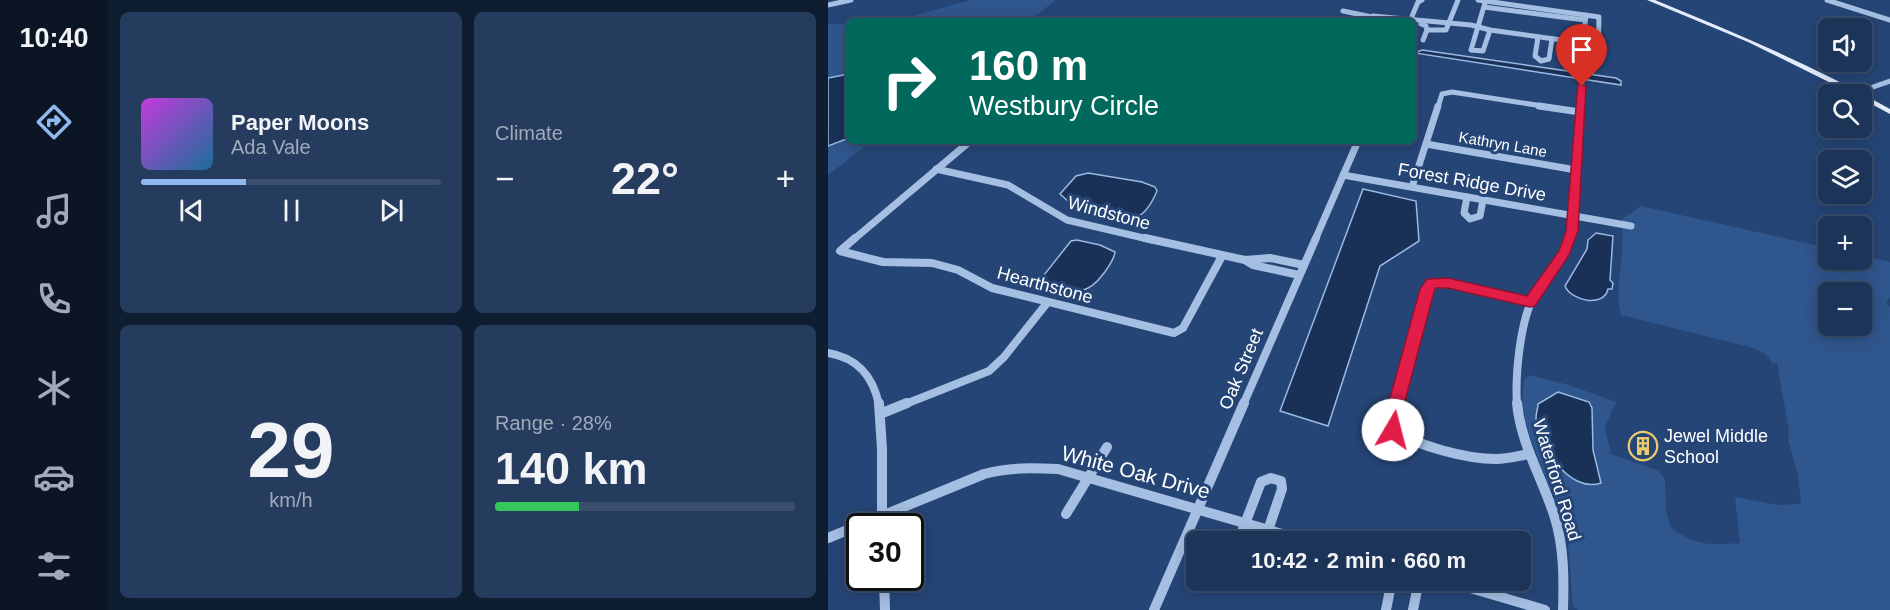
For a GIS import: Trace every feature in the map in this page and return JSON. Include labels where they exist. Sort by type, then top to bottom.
[{"type":"main road","points":[[1650,0],[1750,41],[1836,84]]},
{"type":"main road","points":[[1872,102],[1890,112]]},
{"type":"street","points":[[828,4],[837,0]]},
{"type":"street","points":[[828,4],[851,0]]},
{"type":"street","points":[[1427,30],[1443,31],[1449,26],[1458,0]]},
{"type":"street","points":[[1478,0],[1485,4],[1600,18],[1597,58],[1583,56],[1586,17]]},
{"type":"street","points":[[1554,10],[1556,0]]},
{"type":"street","points":[[1827,0],[1890,20]]},
{"type":"street","points":[[1412,18],[1419,1]]},
{"type":"street","points":[[1485,4],[1554,10],[1586,17]]},
{"type":"street","points":[[1485,4],[1471,48],[1475,52],[1484,49],[1490,30]]},
{"type":"street","points":[[1343,11],[1383,18]]},
{"type":"street","points":[[1373,16],[1388,18]]},
{"type":"street","points":[[1416,22],[1449,26]]},
{"type":"street","points":[[1416,22],[1426,26],[1427,30]]},
{"type":"street","points":[[1421,24],[1477,28],[1583,43]]},
{"type":"street","points":[[1423,40],[1427,30]]},
{"type":"street","points":[[1538,37],[1535,56],[1541,61],[1548,59],[1552,39]]},
{"type":"street","points":[[1872,89],[1890,81]]},
{"type":"street","name":"Waterford Road","points":[[1563,610],[1563,554],[1554,518],[1529,454],[1517,403],[1530,302],[1564,252],[1570,239],[1582,86]]},
{"type":"street","points":[[1412,187],[1440,97],[1446,92],[1580,112]]},
{"type":"street","points":[[936,169],[966,144]]},
{"type":"street","name":"Oak Street","points":[[1154,610],[1357,144]]},
{"type":"street","name":"Kathryn Lane","points":[[1426,144],[1576,170]]},
{"type":"street","name":"Windstone","points":[[936,169],[1008,185],[1067,220],[1222,256],[1245,260],[1270,258],[1304,265]]},
{"type":"street","name":"Hearthstone","points":[[936,169],[840,252],[883,262],[941,266],[958,270],[992,288],[1174,333],[1183,328],[1222,256]]},
{"type":"street","name":"Forest Ridge Drive","points":[[1344,175],[1631,226]]},
{"type":"street","points":[[1467,197],[1464,213],[1470,219],[1480,216],[1483,200]]},
{"type":"street","name":"Windstone","points":[[1245,260],[1253,266],[1299,275]]},
{"type":"street","points":[[1529,454],[1498,459],[1482,458],[1406,438],[1393,430],[1392,422],[1427,289],[1432,283],[1448,283],[1530,302]]},
{"type":"street","points":[[880,414],[989,371],[1004,357],[1047,303]]},
{"type":"street","points":[[828,353],[841,355],[871,378],[879,399],[882,513]]},
{"type":"street","points":[[1066,514],[1107,447]]},
{"type":"street","name":"White Oak Drive","points":[[900,513],[1000,469],[1058,469],[1275,531]]},
{"type":"street","points":[[1242,531],[1261,482],[1267,477],[1281,482],[1282,489],[1269,529]]},
{"type":"street","name":"White Oak Drive","points":[[828,538],[846,532]]},
{"type":"street","points":[[884,591],[885,610]]},
{"type":"street","points":[[1386,610],[1390,591]]},
{"type":"street","points":[[1413,610],[1417,591]]},
{"type":"street","points":[[1480,591],[1545,610]]},
{"type":"shaded area","points":[[971,0],[1056,0],[1033,18],[905,18]]},
{"type":"shaded area","points":[[828,24],[846,24],[846,144],[868,144],[828,175]]},
{"type":"shaded area","points":[[1422,50],[1616,78],[1621,81],[1621,85],[1416,53]]},
{"type":"shaded area","points":[[846,75],[846,139],[828,146],[828,78]]},
{"type":"shaded area","points":[[1088,173],[1142,182],[1155,187],[1157,191],[1149,206],[1142,214],[1134,218],[1104,214],[1097,216],[1096,212],[1069,202],[1060,194],[1076,176]]},
{"type":"shaded area","points":[[1363,189],[1416,201],[1419,241],[1380,266],[1328,426],[1280,411]]},
{"type":"shaded area","points":[[1641,206],[1818,246],[1818,270],[1872,270],[1872,258],[1890,262],[1890,298],[1886,301],[1890,307],[1890,610],[1578,610],[1573,606],[1567,532],[1529,434],[1522,406],[1524,380],[1529,375],[1569,385],[1616,402],[1605,427],[1611,454],[1659,471],[1665,480],[1666,510],[1671,528],[1689,538],[1711,544],[1740,543],[1735,497],[1778,505],[1801,504],[1798,476],[1788,439],[1789,431],[1777,363],[1772,363],[1766,354],[1754,348],[1621,315],[1618,294],[1621,220]]},
{"type":"shaded area","points":[[1596,233],[1613,236],[1610,280],[1613,283],[1612,289],[1608,289],[1600,299],[1580,299],[1568,291],[1565,286],[1587,249],[1588,240]]},
{"type":"shaded area","points":[[1077,240],[1100,245],[1115,252],[1111,263],[1096,282],[1089,288],[1075,291],[1040,280],[1071,241]]},
{"type":"shaded area","points":[[1558,392],[1589,402],[1592,408],[1593,450],[1601,483],[1589,484],[1578,481],[1567,474],[1549,453],[1543,441],[1536,418],[1538,404]]},
{"type":"place","name":"Jewel Middle School","points":[[1643,446]]},
{"type":"route","points":[[1393,430],[1393,416],[1427,289],[1432,283],[1448,283],[1530,302],[1564,252],[1572,231],[1582,86]]}]
